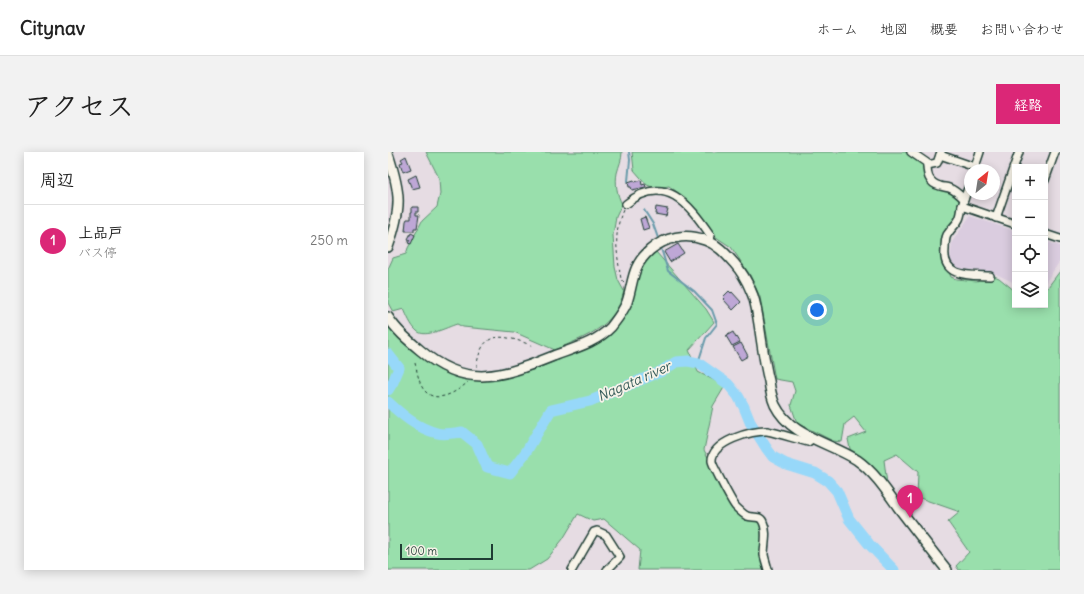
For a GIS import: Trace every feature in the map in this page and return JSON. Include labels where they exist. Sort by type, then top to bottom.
[{"type":"main road","points":[[388,154],[398,189],[399,203],[396,224],[388,247]]},
{"type":"main road","points":[[388,317],[403,336],[441,366],[465,374],[484,377],[495,376],[534,364],[591,342],[609,329],[619,317],[628,299],[631,283],[639,262],[658,243],[679,237],[692,237],[705,240],[717,246],[730,259],[747,282],[752,292],[756,305],[766,370],[775,404],[782,417],[794,428],[812,439],[843,452],[866,467],[883,486],[946,570]]},
{"type":"street","points":[[911,152],[926,161],[927,173],[933,183],[938,186],[948,188],[963,202],[996,218],[1012,223]]},
{"type":"street","points":[[976,164],[980,152]]},
{"type":"street","points":[[996,218],[1019,152]]},
{"type":"street","points":[[1048,172],[1055,152]]},
{"type":"street","points":[[927,165],[937,163],[941,154],[964,164]]},
{"type":"street","points":[[626,204],[636,196],[651,192],[665,192],[675,195],[694,213],[706,228],[711,236],[705,240]]},
{"type":"street","points":[[964,199],[961,216],[946,237],[944,257],[952,271],[958,274],[990,276]]},
{"type":"street","points":[[1048,235],[1060,239]]},
{"type":"street","points":[[768,570],[764,556],[765,527],[763,521],[756,517],[748,517],[735,506],[712,462],[714,452],[718,447],[734,438],[751,433],[766,431],[808,442],[812,439]]},
{"type":"street","points":[[572,570],[594,532],[597,532],[606,535],[620,557],[607,570]]},
{"type":"path","points":[[626,204],[618,224],[616,238],[621,279],[631,283]]},
{"type":"shaded area","points":[[970,216],[1012,230],[1012,282],[994,273],[958,268],[950,261],[952,242]]},
{"type":"shaded area","points":[[1048,242],[1060,246],[1060,261],[1048,279]]},
{"type":"green space","points":[[426,152],[622,152],[616,185],[622,204],[616,217],[613,235],[615,267],[618,280],[624,291],[620,304],[614,314],[598,329],[555,350],[514,332],[463,327],[457,324],[442,330],[425,334],[417,331],[409,321],[404,309],[393,312],[388,303],[388,269],[393,258],[406,254],[422,221],[437,207],[440,194],[439,178]]},
{"type":"green space","points":[[632,152],[905,152],[923,162],[926,166],[924,173],[931,186],[950,191],[957,196],[960,201],[960,214],[942,239],[942,256],[951,277],[956,279],[977,281],[989,274],[999,278],[1012,289],[1012,308],[1048,308],[1048,287],[1060,271],[1060,570],[959,570],[956,566],[969,552],[948,522],[960,512],[917,497],[918,472],[897,454],[884,460],[887,484],[868,464],[850,449],[848,439],[866,432],[854,417],[845,424],[842,442],[833,441],[797,423],[791,405],[795,391],[792,382],[775,379],[760,297],[750,275],[731,247],[716,237],[687,199],[669,186],[655,188],[647,185],[634,170]]},
{"type":"green space","points":[[656,252],[706,309],[714,322],[689,350],[698,372],[725,386],[713,406],[704,450],[737,512],[744,517],[761,523],[762,556],[765,570],[638,570],[640,550],[604,519],[593,521],[578,514],[563,539],[547,559],[529,570],[388,570],[388,326],[416,354],[439,370],[452,376],[464,380],[487,381],[523,373],[559,360],[604,339],[615,330],[625,316],[642,267]]},
{"type":"building","points":[[406,156],[411,169],[403,172],[400,163],[403,162],[401,159]]},
{"type":"building","points":[[416,175],[420,187],[412,189],[408,179]]},
{"type":"building","points":[[634,180],[635,182],[641,180],[642,185],[645,184],[646,187],[632,190],[631,187],[629,187],[628,182]]},
{"type":"building","points":[[412,207],[418,207],[418,212],[416,212],[416,215],[419,215],[417,228],[414,228],[414,231],[405,231],[407,219],[411,219]]},
{"type":"building","points":[[656,207],[668,209],[666,216],[655,214]]},
{"type":"building","points":[[645,217],[649,228],[643,230],[640,219]]},
{"type":"building","points":[[411,233],[415,235],[411,244],[408,243],[410,240],[408,239]]},
{"type":"building","points":[[678,244],[684,253],[670,262],[664,252]]},
{"type":"building","points":[[729,291],[731,293],[732,292],[741,302],[733,310],[723,297]]},
{"type":"building","points":[[733,332],[740,342],[732,346],[726,336]]},
{"type":"building","points":[[741,343],[748,356],[741,360],[733,347]]},
{"type":"waterway","points":[[628,181],[630,160],[629,152]]},
{"type":"waterway","points":[[644,210],[653,224],[659,241]]},
{"type":"waterway","points":[[660,245],[668,271],[694,291],[712,310],[717,324],[706,338],[698,363]]},
{"type":"waterway","name":"Nagata river","points":[[388,354],[399,368],[388,390]]},
{"type":"waterway","name":"Nagata river","points":[[388,402],[410,420],[430,431],[443,434],[462,432],[477,444],[487,467],[510,473],[526,452],[551,410],[590,401],[660,372],[676,362],[688,361],[698,363],[728,384],[738,396],[750,422],[773,457],[786,464],[815,473],[828,481],[837,491],[849,519],[869,544],[894,570]]},
{"type":"place","name":"上品戸","points":[[910,518]]}]
